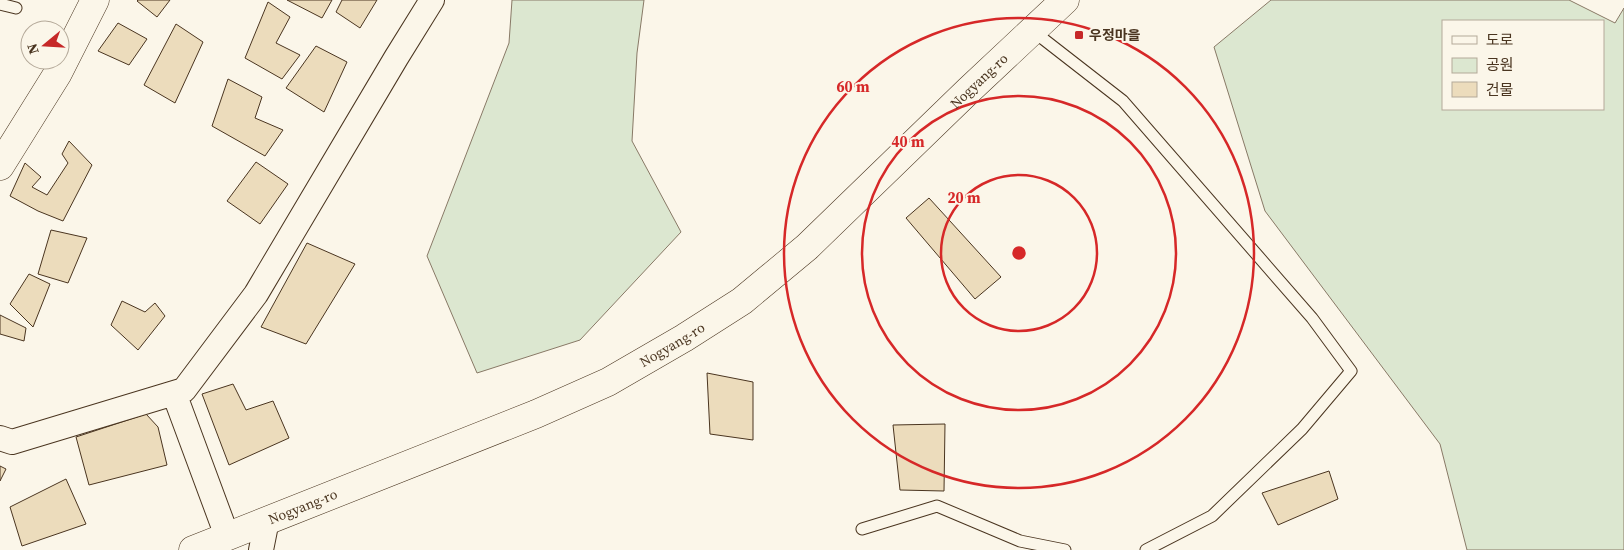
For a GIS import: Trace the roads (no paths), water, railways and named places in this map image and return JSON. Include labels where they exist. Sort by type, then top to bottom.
[{"type":"street","points":[[0,166],[58,73],[95,0]]},
{"type":"street","points":[[0,438],[12,442],[184,390],[256,294],[432,0]]},
{"type":"street","name":"Nogyang-ro","points":[[193,550],[536,414],[608,382],[684,338],[742,301],[808,247],[969,90],[1065,0]]},
{"type":"street","points":[[174,393],[227,536]]},
{"type":"street","points":[[261,550],[267,520]]},
{"type":"lane","points":[[0,4],[16,8]]},
{"type":"lane","points":[[1033,31],[1123,101],[1312,318],[1351,371],[1302,429],[1212,516],[1146,550]]},
{"type":"lane","points":[[862,529],[937,506],[1020,541],[1065,550]]},
{"type":"place","name":"우정마을","points":[[1079,35]]}]
